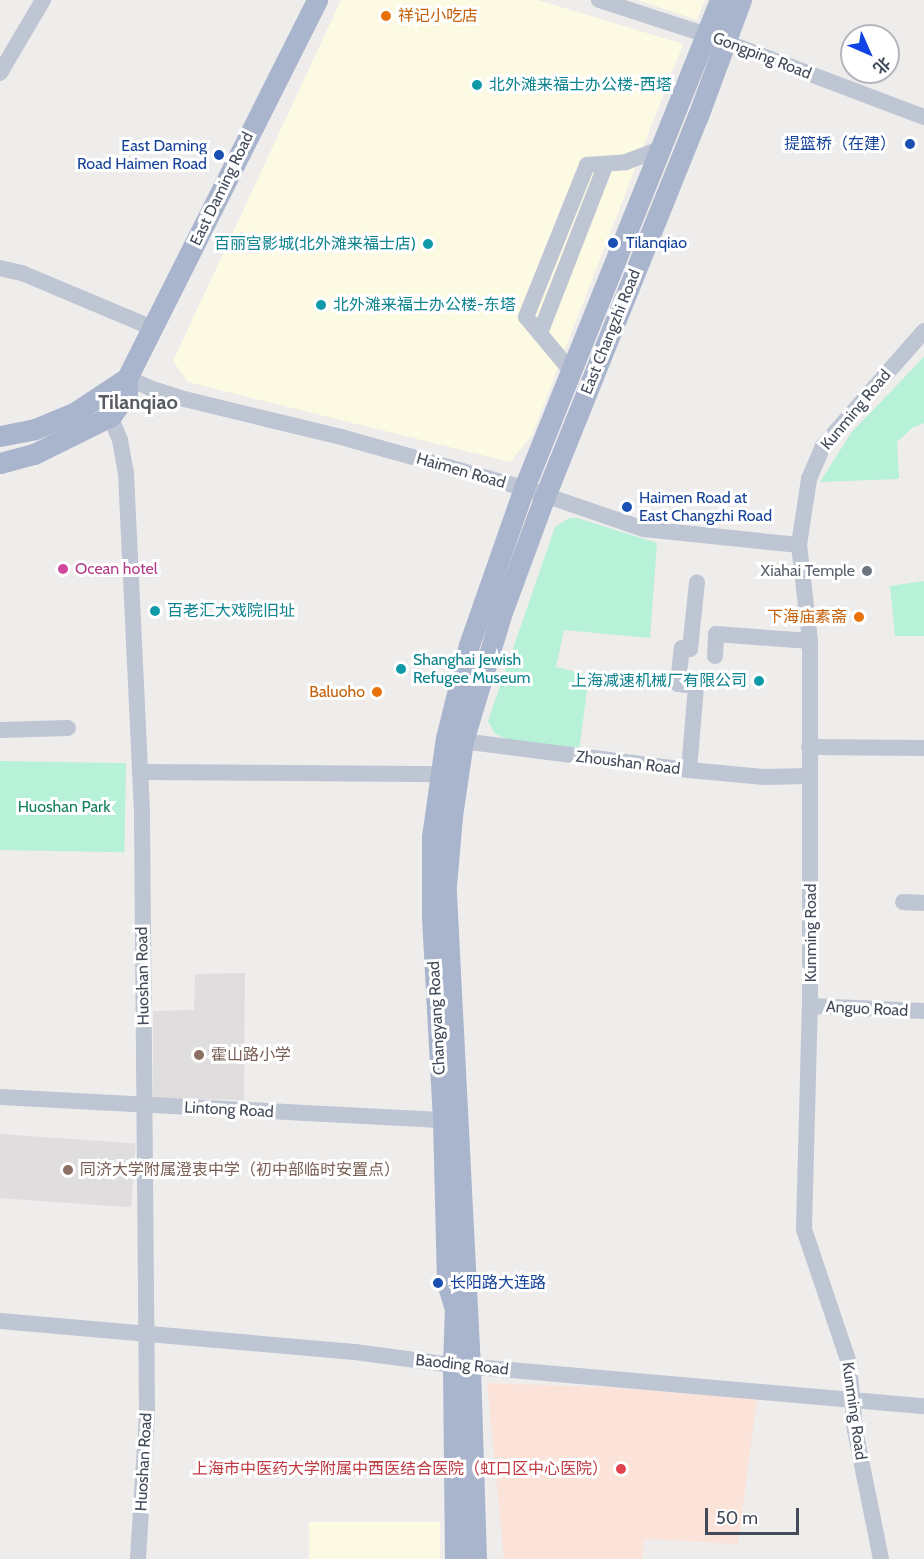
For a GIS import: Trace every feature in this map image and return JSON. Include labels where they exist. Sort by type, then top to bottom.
[{"type":"main road","name":"East Daming Road","points":[[0,436],[35,429],[102,397],[127,378],[316,0]]},
{"type":"main road","name":"East Changzhi Road","points":[[545,496],[698,116],[716,38],[720,0]]},
{"type":"main road","name":"East Changzhi Road","points":[[524,488],[662,148],[716,38],[741,0]]},
{"type":"main road","name":"East Daming Road","points":[[111,416],[127,394],[127,378]]},
{"type":"main road","points":[[0,463],[34,454],[111,416]]},
{"type":"main road","name":"Changyang Road","points":[[476,1559],[461,1366],[455,1309],[447,1282],[450,1121],[432,916],[432,837],[450,774],[469,645],[524,488]]},
{"type":"main road","name":"Changyang Road","points":[[454,740],[545,496]]},
{"type":"main road","name":"Changyang Road","points":[[455,1559],[461,1366]]},
{"type":"street","points":[[0,74],[43,0]]},
{"type":"street","name":"Gongping Road","points":[[599,0],[716,38],[924,117]]},
{"type":"street","points":[[571,371],[526,317],[587,165],[626,162],[662,148]]},
{"type":"street","points":[[0,268],[22,273],[153,328]]},
{"type":"street","name":"Kunming Road","points":[[881,1559],[850,1398],[849,1363],[804,1229],[810,1006],[810,640],[799,545],[809,479],[823,446],[922,334]]},
{"type":"street","name":"Haimen Road","points":[[127,378],[180,398],[341,436],[524,488],[644,529],[799,545]]},
{"type":"street","name":"Huoshan Road","points":[[102,397],[120,440],[126,473],[140,772],[147,1415],[138,1559]]},
{"type":"street","points":[[689,770],[696,686],[678,684],[682,648],[690,649],[697,582]]},
{"type":"street","points":[[715,656],[716,634],[810,640]]},
{"type":"street","points":[[0,730],[68,728]]},
{"type":"street","name":"Zhoushan Road","points":[[454,740],[689,770],[764,777],[810,776]]},
{"type":"street","points":[[809,747],[924,748]]},
{"type":"street","points":[[140,772],[450,774]]},
{"type":"street","points":[[903,902],[924,903]]},
{"type":"street","name":"Anguo Road","points":[[810,1006],[924,1011]]},
{"type":"street","name":"Lintong Road","points":[[0,1097],[450,1121]]},
{"type":"street","name":"Baoding Road","points":[[0,1321],[355,1352],[461,1366],[924,1406]]},
{"type":"shaded area","points":[[341,0],[538,0],[683,44],[532,435],[510,462],[188,382],[173,361]]},
{"type":"shaded area","points":[[638,0],[705,0],[697,20]]},
{"type":"shaded area","name":"霍山路小学","points":[[245,973],[244,1100],[153,1098],[153,1011],[194,1010],[195,974]]},
{"type":"shaded area","name":"同济大学附属澄衷中学（初中部临时安置点）","points":[[0,1134],[136,1143],[131,1207],[0,1198]]},
{"type":"shaded area","name":"上海市中医药大学附属中西医结合医院（虹口区中心医院）","points":[[487,1383],[619,1388],[757,1399],[738,1544],[645,1539],[642,1559],[504,1559]]},
{"type":"shaded area","points":[[309,1522],[440,1522],[440,1559],[309,1559]]},
{"type":"green space","points":[[924,357],[924,423],[912,428],[897,442],[899,479],[820,482],[851,433]]},
{"type":"green space","points":[[569,518],[577,518],[657,543],[650,638],[564,630],[556,667],[589,675],[579,751],[507,739],[495,734],[488,721],[555,527]]},
{"type":"green space","points":[[924,581],[924,636],[895,636],[890,586]]},
{"type":"green space","name":"Huoshan Park","points":[[0,761],[126,763],[124,852],[0,850]]},
{"type":"place","name":"祥记小吃店","points":[[386,16]]},
{"type":"place","name":"北外滩来福士办公楼-西塔","points":[[477,85]]},
{"type":"place","name":"提篮桥（在建）","points":[[910,144]]},
{"type":"place","name":"East Daming Road Haimen Road","points":[[219,155]]},
{"type":"place","name":"Tilanqiao","points":[[613,243]]},
{"type":"place","name":"百丽宫影城(北外滩来福士店)","points":[[428,244]]},
{"type":"place","name":"北外滩来福士办公楼-东塔","points":[[321,305]]},
{"type":"place","name":"Haimen Road at East Changzhi Road","points":[[627,507]]},
{"type":"place","name":"Ocean hotel","points":[[63,569]]},
{"type":"place","name":"Xiahai Temple","points":[[867,571]]},
{"type":"place","name":"百老汇大戏院旧址","points":[[155,611]]},
{"type":"place","name":"下海庙素斋","points":[[859,617]]},
{"type":"place","name":"Shanghai Jewish Refugee Museum","points":[[401,669]]},
{"type":"place","name":"上海减速机械厂有限公司","points":[[759,681]]},
{"type":"place","name":"Baluoho","points":[[377,692]]},
{"type":"place","name":"霍山路小学","points":[[199,1055]]},
{"type":"place","name":"同济大学附属澄衷中学（初中部临时安置点）","points":[[68,1170]]},
{"type":"place","name":"长阳路大连路","points":[[438,1283]]},
{"type":"place","name":"上海市中医药大学附属中西医结合医院（虹口区中心医院）","points":[[621,1469]]},
{"type":"district","name":"Tilanqiao","points":[[138,402]]}]
